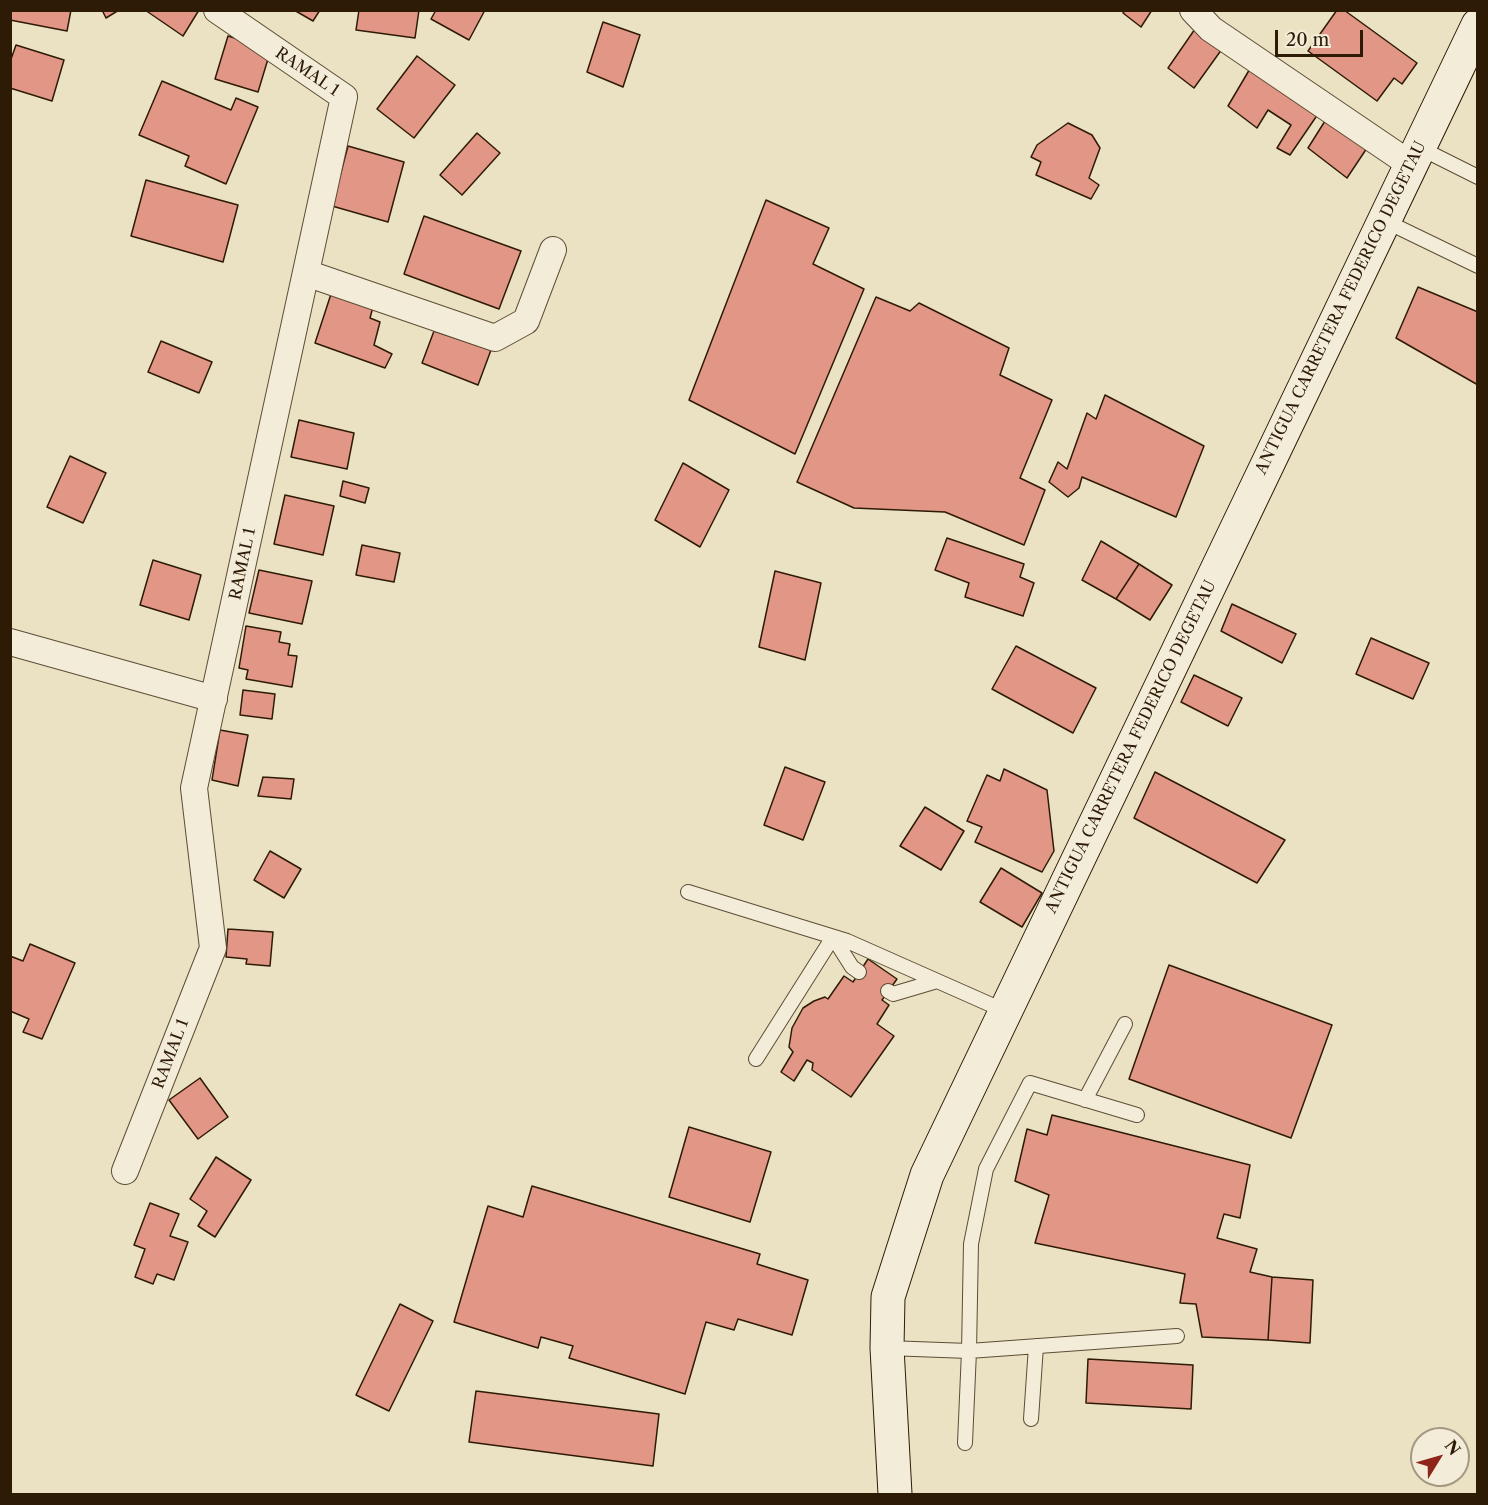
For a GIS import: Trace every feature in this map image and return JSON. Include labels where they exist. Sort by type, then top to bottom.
[{"type":"street","name":"RAMAL 1","points":[[125,1172],[213,948],[194,788],[344,98],[217,10]]},
{"type":"street","points":[[1192,10],[1211,29],[1414,155]]},
{"type":"street","name":"ANTIGUA CARRETERA FEDERICO DEGETAU","points":[[895,1494],[887,1348],[888,1297],[927,1175],[1478,25]]},
{"type":"street","points":[[306,273],[495,338],[526,321],[553,250]]},
{"type":"street","points":[[10,642],[214,699]]},
{"type":"lane","points":[[1414,155],[1478,177]]},
{"type":"lane","points":[[1383,220],[1478,266]]},
{"type":"lane","points":[[688,892],[833,937],[1005,1011]]},
{"type":"lane","points":[[833,937],[852,967],[859,972]]},
{"type":"lane","points":[[756,1059],[833,937]]},
{"type":"lane","points":[[888,992],[893,994],[937,981]]},
{"type":"lane","points":[[1085,1100],[1125,1024]]},
{"type":"lane","points":[[965,1443],[971,1244],[986,1168],[1030,1083],[1137,1115]]},
{"type":"lane","points":[[887,1348],[969,1351],[1177,1336]]},
{"type":"lane","points":[[1031,1419],[1036,1346]]},
{"type":"building","points":[[10,10],[71,10],[67,31],[10,20]]},
{"type":"building","points":[[102,10],[119,10],[106,18]]},
{"type":"building","points":[[145,10],[199,10],[183,36]]},
{"type":"building","points":[[294,10],[320,10],[313,21]]},
{"type":"building","points":[[359,10],[419,10],[415,38],[356,30]]},
{"type":"building","points":[[436,10],[485,10],[469,40],[431,19]]},
{"type":"building","points":[[1125,10],[1152,10],[1141,27],[1123,13]]},
{"type":"building","points":[[1337,10],[1344,10],[1417,63],[1402,84],[1394,78],[1377,101],[1308,51]]},
{"type":"building","points":[[603,22],[640,35],[623,87],[587,72]]},
{"type":"building","points":[[1195,29],[1222,49],[1194,88],[1168,68]]},
{"type":"building","points":[[228,36],[271,49],[258,92],[215,79]]},
{"type":"building","points":[[16,45],[64,60],[52,101],[10,88],[10,62]]},
{"type":"building","points":[[417,56],[455,85],[414,138],[377,109]]},
{"type":"building","points":[[1251,67],[1318,114],[1290,155],[1277,148],[1291,125],[1268,110],[1257,128],[1228,106]]},
{"type":"building","points":[[162,81],[231,110],[236,98],[258,107],[226,184],[185,166],[189,156],[139,135]]},
{"type":"building","points":[[1325,121],[1367,148],[1347,178],[1308,148]]},
{"type":"building","points":[[1068,123],[1092,135],[1100,148],[1089,178],[1099,185],[1091,199],[1036,175],[1041,162],[1031,157],[1037,145]]},
{"type":"building","points":[[477,133],[500,153],[462,195],[440,175]]},
{"type":"building","points":[[348,146],[404,162],[388,222],[332,206]]},
{"type":"building","points":[[146,180],[238,205],[223,262],[131,236]]},
{"type":"building","points":[[766,200],[829,228],[813,264],[864,289],[795,454],[689,400]]},
{"type":"building","points":[[424,216],[521,251],[499,309],[404,274]]},
{"type":"building","points":[[1418,287],[1478,312],[1478,385],[1396,338]]},
{"type":"building","points":[[331,294],[373,307],[370,318],[380,322],[374,345],[392,354],[385,368],[315,343]]},
{"type":"building","points":[[876,297],[910,311],[919,303],[1009,348],[1000,375],[1052,400],[1020,478],[1045,490],[1024,545],[945,512],[854,508],[797,482]]},
{"type":"building","points":[[434,331],[491,350],[478,385],[422,363]]},
{"type":"building","points":[[161,341],[212,362],[199,393],[148,372]]},
{"type":"building","points":[[1105,395],[1204,446],[1176,517],[1082,477],[1079,488],[1068,497],[1049,482],[1058,462],[1067,469],[1087,413],[1096,419]]},
{"type":"building","points":[[299,420],[354,433],[347,469],[291,457]]},
{"type":"building","points":[[70,456],[106,473],[83,523],[47,507]]},
{"type":"building","points":[[683,463],[729,490],[700,547],[655,520]]},
{"type":"building","points":[[343,481],[369,488],[365,503],[340,496]]},
{"type":"building","points":[[285,495],[334,506],[323,555],[274,544]]},
{"type":"building","points":[[947,538],[1024,564],[1020,577],[1034,583],[1023,616],[965,597],[969,583],[935,570]]},
{"type":"building","points":[[1101,541],[1139,564],[1116,599],[1082,580]]},
{"type":"building","points":[[362,545],[400,553],[394,582],[356,575]]},
{"type":"building","points":[[153,560],[201,575],[189,620],[140,605]]},
{"type":"building","points":[[1139,564],[1172,585],[1150,620],[1116,599]]},
{"type":"building","points":[[259,570],[312,581],[302,624],[249,613]]},
{"type":"building","points":[[775,571],[821,583],[805,660],[759,647]]},
{"type":"building","points":[[1232,604],[1296,634],[1282,663],[1221,631]]},
{"type":"building","points":[[246,626],[281,632],[279,642],[290,644],[288,655],[297,656],[292,687],[246,679],[248,670],[239,668]]},
{"type":"building","points":[[1371,638],[1429,663],[1413,699],[1356,674]]},
{"type":"building","points":[[1016,646],[1096,688],[1073,733],[992,689]]},
{"type":"building","points":[[1194,675],[1242,698],[1228,726],[1181,702]]},
{"type":"building","points":[[243,690],[275,694],[272,719],[240,715]]},
{"type":"building","points":[[220,730],[248,735],[238,786],[212,780]]},
{"type":"building","points":[[785,767],[825,782],[803,840],[764,825]]},
{"type":"building","points":[[1004,769],[1047,790],[1054,851],[1042,872],[975,842],[982,827],[967,821],[987,775],[1000,781]]},
{"type":"building","points":[[1155,772],[1285,840],[1257,883],[1134,818]]},
{"type":"building","points":[[263,777],[294,779],[291,799],[258,796]]},
{"type":"building","points":[[925,807],[964,831],[941,870],[900,846]]},
{"type":"building","points":[[270,851],[301,869],[284,898],[254,880]]},
{"type":"building","points":[[1001,868],[1042,893],[1022,927],[980,902]]},
{"type":"building","points":[[228,929],[273,932],[270,966],[246,964],[247,959],[226,957]]},
{"type":"building","points":[[30,944],[75,963],[42,1039],[23,1032],[29,1019],[10,1011],[10,956],[23,961]]},
{"type":"building","points":[[868,959],[897,979],[882,1000],[889,1005],[877,1024],[894,1036],[851,1097],[812,1070],[813,1063],[807,1060],[794,1081],[781,1072],[793,1052],[789,1047],[792,1028],[803,1008],[825,997],[828,999],[844,976],[853,982]]},
{"type":"building","points":[[1169,965],[1332,1025],[1291,1138],[1129,1079]]},
{"type":"building","points":[[200,1078],[228,1117],[198,1139],[169,1100]]},
{"type":"building","points":[[1052,1115],[1250,1165],[1240,1218],[1224,1214],[1217,1238],[1257,1249],[1250,1272],[1272,1277],[1268,1340],[1202,1337],[1196,1304],[1180,1303],[1185,1274],[1035,1243],[1049,1195],[1015,1181],[1027,1129],[1047,1135]]},
{"type":"building","points":[[689,1127],[771,1152],[750,1222],[669,1197]]},
{"type":"building","points":[[216,1157],[251,1180],[215,1237],[198,1226],[207,1211],[190,1199]]},
{"type":"building","points":[[532,1186],[760,1254],[757,1264],[808,1280],[792,1335],[738,1319],[734,1330],[706,1322],[685,1394],[569,1358],[573,1346],[541,1337],[538,1348],[454,1322],[488,1206],[523,1217]]},
{"type":"building","points":[[150,1203],[179,1214],[170,1236],[188,1242],[174,1280],[157,1274],[153,1284],[135,1277],[145,1249],[134,1245]]},
{"type":"building","points":[[1272,1277],[1313,1280],[1310,1343],[1268,1340]]},
{"type":"building","points":[[400,1304],[433,1321],[389,1411],[356,1395]]},
{"type":"building","points":[[1088,1359],[1193,1365],[1191,1409],[1086,1403]]},
{"type":"building","points":[[476,1391],[659,1414],[653,1466],[469,1442]]}]
